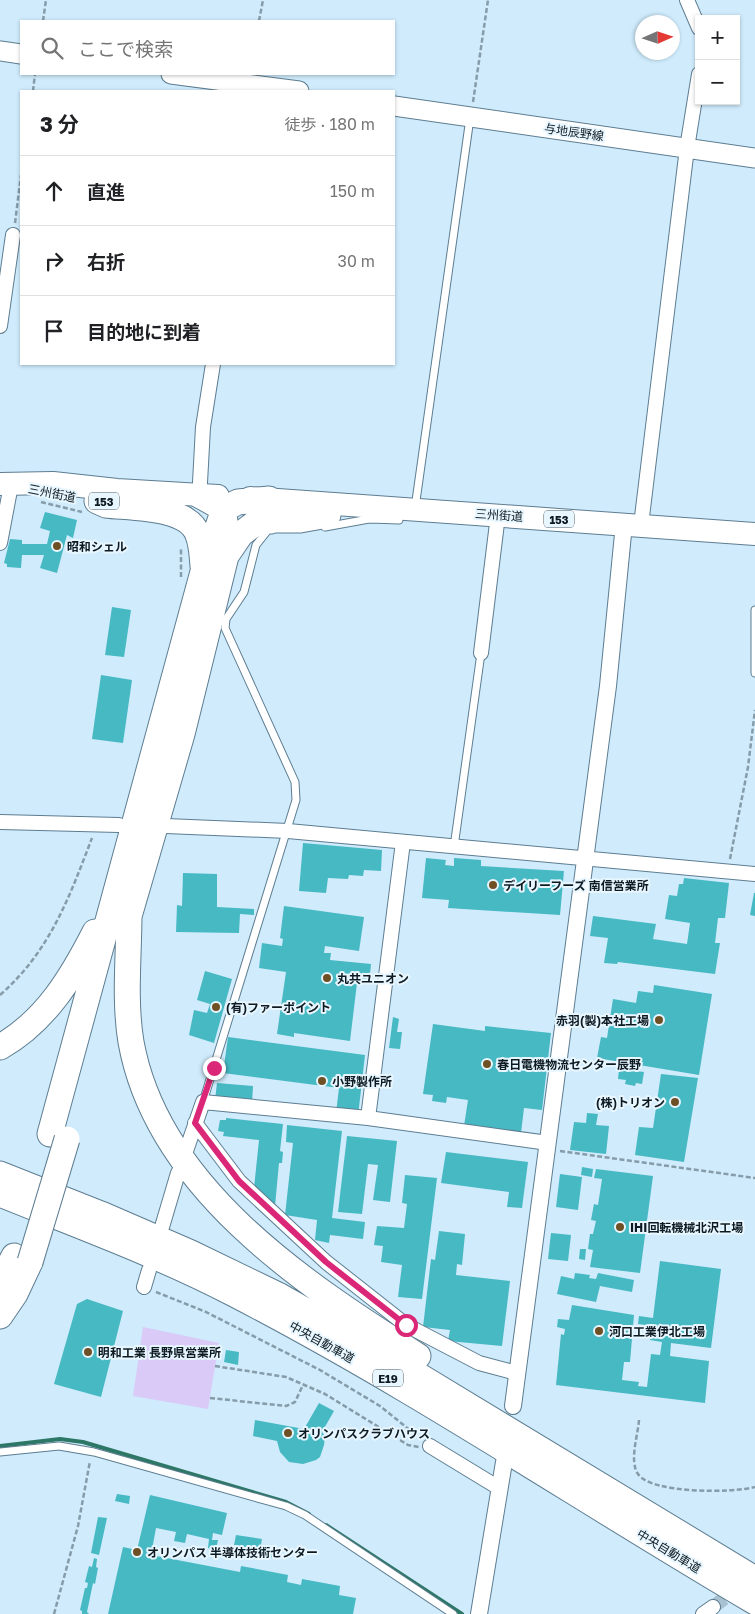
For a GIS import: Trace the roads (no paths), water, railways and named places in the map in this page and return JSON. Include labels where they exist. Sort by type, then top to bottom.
[{"type":"highway","name":"三州街道","points":[[5,484],[52,483],[198,501]]},
{"type":"highway","name":"三州街道","points":[[5,484],[97,501],[269,499],[362,506],[410,516],[498,515],[755,534]]},
{"type":"highway","points":[[198,501],[224,509],[238,502],[269,499]]},
{"type":"highway","points":[[97,501],[106,506],[176,514],[189,523],[198,533],[204,568]]},
{"type":"highway","name":"三州街道","points":[[224,509],[320,521],[362,506]]},
{"type":"highway","points":[[0,1048],[25,1030],[55,999],[121,906],[182,734],[226,556],[224,509]]},
{"type":"highway","points":[[0,1316],[15,1294],[22,1259],[121,906],[161,730],[204,568],[224,509]]},
{"type":"highway","points":[[226,556],[241,534],[254,524],[266,520],[320,521]]},
{"type":"highway","points":[[121,906],[131,1043],[154,1111],[169,1142],[191,1172],[216,1200],[282,1262],[362,1321],[609,1478],[617,1494]]},
{"type":"highway","name":"中央自動車道","points":[[0,1174],[101,1214],[191,1253],[280,1296],[398,1363],[617,1494],[703,1550],[755,1579]]},
{"type":"highway","name":"中央自動車道","points":[[0,1194],[183,1269],[308,1333],[387,1378],[655,1543],[755,1602]]},
{"type":"highway","points":[[0,1211],[75,1234],[136,1258],[183,1269]]},
{"type":"highway","points":[[0,1284],[22,1259]]},
{"type":"main road","points":[[0,51],[20,54]]},
{"type":"main road","points":[[177,75],[248,87],[286,90]]},
{"type":"main road","name":"与地辰野線","points":[[395,106],[755,158]]},
{"type":"street","points":[[687,0],[695,19]]},
{"type":"street","points":[[513,1406],[584,857],[695,99]]},
{"type":"street","points":[[0,326],[13,235]]},
{"type":"street","points":[[198,501],[203,427],[213,365]]},
{"type":"street","points":[[0,543],[5,484]]},
{"type":"street","points":[[481,653],[498,515]]},
{"type":"street","points":[[0,822],[119,825]]},
{"type":"street","points":[[166,826],[288,831],[755,874]]},
{"type":"street","points":[[368,1118],[403,842]]},
{"type":"street","points":[[186,1151],[203,1102],[368,1118],[547,1146]]},
{"type":"street","points":[[195,1123],[239,1181],[326,1262],[406,1325],[479,1363],[517,1373]]},
{"type":"street","points":[[162,1227],[178,1173]]},
{"type":"street","points":[[144,1287],[148,1270]]},
{"type":"street","points":[[430,1446],[499,1488]]},
{"type":"street","points":[[480,1614],[504,1462]]},
{"type":"lane","points":[[320,521],[410,516],[470,117]]},
{"type":"lane","points":[[295,528],[304,528]]},
{"type":"lane","points":[[203,1102],[296,800],[296,782],[225,628],[226,619],[244,592],[256,545],[268,530],[277,529]]},
{"type":"lane","points":[[755,610],[755,673]]},
{"type":"lane","points":[[454,846],[481,653]]},
{"type":"lane","points":[[0,1452],[59,1446],[91,1452],[286,1506],[305,1515],[453,1614]]},
{"type":"waterway","points":[[0,1446],[60,1439],[83,1442],[286,1502],[309,1514]]},
{"type":"waterway","points":[[326,1525],[462,1614]]},
{"type":"tunnel","points":[[713,1607],[738,1588]]},
{"type":"place","name":"昭和シェル","points":[[57,546]]},
{"type":"place","name":"デイリーフーズ 南信営業所","points":[[493,885]]},
{"type":"place","name":"丸共ユニオン","points":[[327,978]]},
{"type":"place","name":"(有)ファーポイント","points":[[216,1007]]},
{"type":"place","name":"赤羽(製)本社工場","points":[[659,1020]]},
{"type":"place","name":"春日電機物流センター辰野","points":[[487,1064]]},
{"type":"place","name":"小野製作所","points":[[322,1081]]},
{"type":"place","name":"(株)トリオン","points":[[675,1102]]},
{"type":"place","name":"IHI回転機械北沢工場","points":[[620,1227]]},
{"type":"place","name":"河口工業伊北工場","points":[[599,1331]]},
{"type":"place","name":"明和工業 長野県営業所","points":[[88,1352]]},
{"type":"place","name":"オリンパスクラブハウス","points":[[288,1433]]},
{"type":"place","name":"オリンパス 半導体技術センター","points":[[137,1552]]}]
